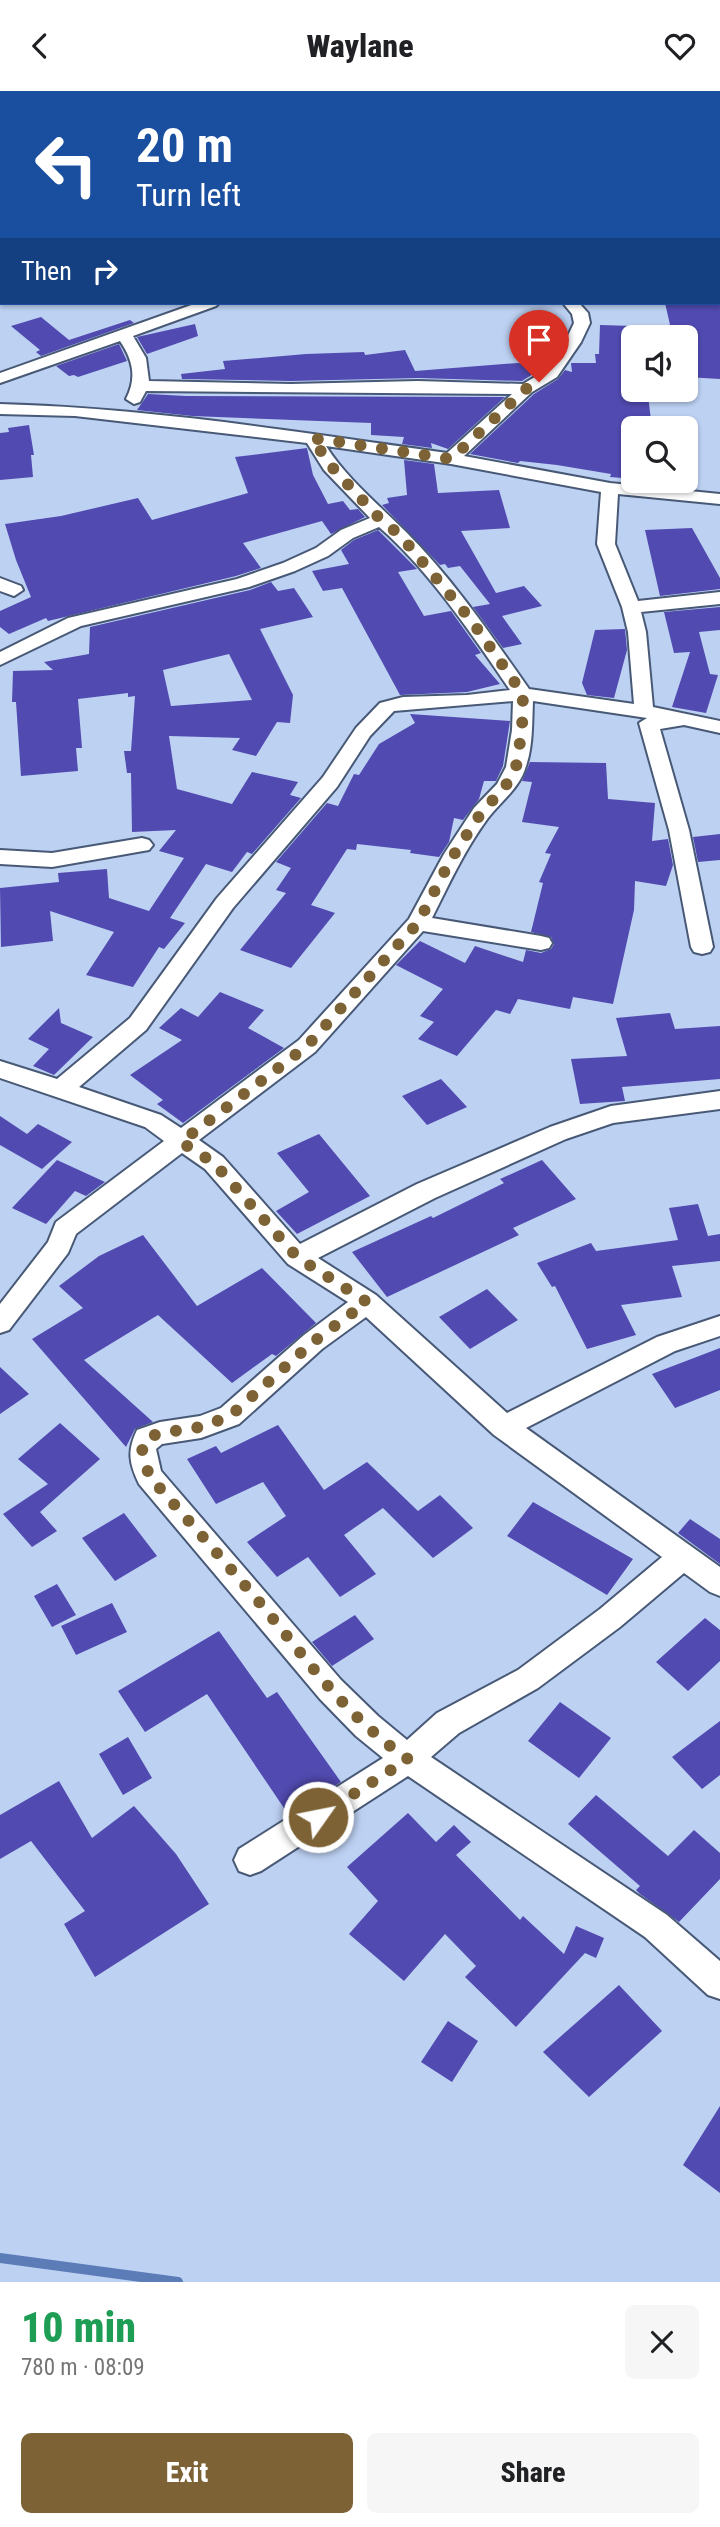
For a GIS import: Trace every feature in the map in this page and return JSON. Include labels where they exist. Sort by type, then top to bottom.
[{"type":"street","points":[[0,377],[205,305]]},
{"type":"street","points":[[451,459],[526,389],[551,375],[582,323],[580,313],[573,305]]},
{"type":"street","points":[[123,334],[134,348],[143,386],[123,416]]},
{"type":"street","points":[[143,386],[314,389],[418,386],[526,389]]},
{"type":"street","points":[[0,409],[75,411],[312,438],[451,459],[610,488],[720,499]]},
{"type":"street","points":[[0,1323],[59,1245],[65,1229],[307,1046],[418,923],[451,859],[481,813],[505,787],[516,767],[522,730],[523,694],[471,620],[400,535],[381,520],[330,465],[312,438]]},
{"type":"street","points":[[610,488],[606,544],[631,607],[637,632],[644,711]]},
{"type":"street","points":[[0,659],[75,622],[243,583],[289,567],[323,552],[347,534],[381,520]]},
{"type":"street","points":[[631,607],[720,598]]},
{"type":"street","points":[[62,1088],[138,1024],[225,903],[330,782],[379,713],[387,707],[403,703],[467,701],[523,694],[644,711],[720,727]]},
{"type":"street","points":[[691,721],[649,723],[680,830],[702,947]]},
{"type":"street","points":[[0,857],[52,860],[142,845]]},
{"type":"street","points":[[418,923],[541,943]]},
{"type":"street","points":[[0,1069],[152,1121],[214,1163],[297,1257],[367,1302],[504,1427],[720,1583]]},
{"type":"street","points":[[297,1257],[426,1191],[558,1133],[611,1115],[720,1100]]},
{"type":"street","points":[[367,1302],[313,1342],[230,1416],[201,1427],[160,1433],[147,1438],[142,1449],[149,1476],[265,1609],[316,1676],[377,1738],[656,1926],[720,1983]]},
{"type":"street","points":[[504,1427],[666,1344],[720,1326]]},
{"type":"street","points":[[250,1860],[408,1759],[448,1723],[528,1679],[610,1618],[684,1556]]},
{"type":"building","points":[[665,305],[720,305],[720,379],[698,378],[698,325],[670,325]]},
{"type":"building","points":[[41,317],[69,340],[130,320],[134,323],[41,356],[36,352],[40,350],[11,326]]},
{"type":"building","points":[[195,324],[198,336],[147,354],[137,337]]},
{"type":"building","points":[[600,325],[621,326],[621,402],[649,402],[650,416],[621,416],[621,478],[557,465],[518,463],[470,454],[534,394],[558,379],[565,370],[572,372],[571,363],[596,363],[595,354],[599,354]]},
{"type":"building","points":[[119,344],[127,361],[78,377],[69,376],[56,366]]},
{"type":"building","points":[[405,350],[415,371],[518,363],[544,367],[522,381],[418,378],[291,381],[182,379],[181,374],[225,369],[223,361],[306,354],[364,352],[365,355]]},
{"type":"building","points":[[148,394],[505,397],[448,449],[431,443],[432,448],[402,444],[404,437],[371,435],[371,423],[192,416],[137,410]]},
{"type":"building","points":[[29,425],[34,455],[31,455],[33,477],[0,480],[0,433],[9,432],[8,428]]},
{"type":"building","points":[[307,448],[313,475],[328,504],[343,501],[350,510],[358,509],[365,517],[331,534],[322,521],[243,543],[261,568],[236,576],[48,621],[46,618],[9,634],[0,627],[0,611],[31,597],[5,524],[61,516],[138,498],[152,520],[248,493],[235,457]]},
{"type":"building","points":[[404,460],[434,464],[438,493],[499,490],[510,528],[461,531],[496,593],[524,586],[542,606],[502,616],[522,644],[503,648],[473,607],[490,604],[460,566],[448,568],[445,564],[440,565],[382,505],[389,503],[387,498],[407,495]]},
{"type":"building","points":[[692,528],[720,578],[720,589],[660,596],[645,530]]},
{"type":"building","points":[[378,530],[417,569],[398,572],[424,616],[451,611],[481,653],[475,655],[500,684],[467,692],[400,695],[342,588],[323,591],[312,571],[349,564],[341,550],[354,540]]},
{"type":"building","points":[[271,582],[278,591],[294,588],[313,617],[260,629],[293,695],[290,723],[277,722],[256,756],[232,750],[240,738],[169,736],[177,789],[232,804],[252,772],[298,782],[290,795],[301,798],[252,854],[247,852],[232,872],[206,864],[170,918],[185,923],[164,949],[159,947],[133,987],[86,975],[114,932],[50,911],[53,941],[1,947],[0,888],[59,882],[58,873],[107,869],[109,898],[149,911],[184,858],[159,851],[176,830],[132,832],[131,773],[127,773],[124,751],[131,751],[135,696],[128,697],[128,693],[78,699],[82,748],[76,748],[78,771],[21,776],[16,702],[12,702],[13,671],[53,670],[44,662],[89,654],[90,627],[250,590]],"holes":[[[229,654],[252,700],[171,706],[163,670]]]},
{"type":"building","points":[[720,607],[720,630],[699,632],[710,674],[718,675],[706,713],[672,707],[690,652],[674,653],[664,612]]},
{"type":"building","points":[[625,629],[627,650],[614,698],[587,695],[582,683],[595,630]]},
{"type":"building","points":[[410,714],[510,721],[503,766],[496,781],[484,781],[479,799],[463,820],[454,818],[449,842],[439,857],[410,853],[411,850],[357,844],[356,850],[347,849],[311,905],[335,913],[291,968],[240,950],[286,893],[276,890],[291,868],[276,862],[327,803],[338,806],[354,774],[359,775],[379,744],[415,723]]},
{"type":"building","points":[[530,762],[606,763],[608,799],[655,803],[652,841],[668,839],[673,865],[666,886],[635,881],[634,910],[613,1004],[573,997],[570,1009],[518,999],[510,1014],[496,1010],[457,1056],[418,1039],[434,1022],[420,1016],[443,989],[396,965],[420,941],[465,963],[475,946],[523,962],[526,950],[541,953],[551,949],[554,944],[551,937],[531,932],[543,883],[539,882],[551,854],[545,853],[559,827],[522,822],[532,782],[522,781]]},
{"type":"building","points":[[720,834],[720,860],[698,862],[693,837]]},
{"type":"building","points":[[220,992],[264,1010],[248,1028],[284,1048],[183,1123],[157,1104],[163,1100],[130,1075],[182,1040],[159,1028],[181,1008],[198,1017]]},
{"type":"building","points":[[59,1008],[61,1023],[93,1037],[54,1075],[33,1066],[49,1049],[28,1039]]},
{"type":"building","points":[[670,1013],[675,1029],[720,1026],[720,1079],[622,1087],[625,1101],[580,1104],[571,1059],[627,1056],[616,1018]]},
{"type":"building","points":[[441,1079],[467,1107],[427,1125],[402,1096]]},
{"type":"building","points":[[0,1116],[27,1134],[38,1124],[72,1142],[42,1169],[0,1145]]},
{"type":"building","points":[[319,1134],[370,1196],[297,1234],[276,1211],[309,1192],[277,1153]]},
{"type":"building","points":[[57,1160],[105,1182],[86,1196],[75,1191],[46,1224],[12,1208]]},
{"type":"building","points":[[542,1160],[576,1199],[513,1228],[519,1235],[387,1297],[352,1252],[431,1216],[433,1218],[504,1183],[500,1179]]},
{"type":"building","points":[[698,1204],[708,1236],[720,1234],[720,1261],[672,1266],[682,1297],[621,1305],[636,1335],[587,1349],[555,1286],[552,1287],[537,1263],[591,1243],[596,1251],[678,1240],[669,1208]]},
{"type":"building","points":[[143,1235],[197,1306],[262,1268],[316,1323],[276,1356],[272,1354],[232,1383],[158,1315],[84,1360],[153,1422],[135,1429],[126,1447],[32,1339],[83,1308],[59,1286],[99,1256]]},
{"type":"building","points":[[487,1289],[518,1320],[470,1349],[439,1317]]},
{"type":"building","points":[[720,1348],[720,1390],[675,1408],[652,1374]]},
{"type":"building","points":[[0,1367],[29,1394],[0,1414]]},
{"type":"building","points":[[60,1423],[100,1459],[40,1512],[57,1531],[32,1547],[3,1514],[48,1484],[18,1459]]},
{"type":"building","points":[[278,1425],[324,1490],[367,1462],[418,1511],[440,1495],[473,1528],[433,1558],[383,1508],[344,1535],[376,1574],[340,1597],[308,1557],[277,1577],[247,1542],[286,1516],[263,1482],[216,1504],[187,1459],[216,1446],[221,1453]]},
{"type":"building","points":[[533,1502],[633,1559],[607,1595],[507,1536]]},
{"type":"building","points":[[124,1513],[157,1556],[115,1581],[82,1538]]},
{"type":"building","points":[[690,1519],[720,1539],[720,1564],[678,1533]]},
{"type":"building","points":[[57,1584],[76,1615],[52,1627],[34,1596]]},
{"type":"building","points":[[112,1603],[127,1632],[76,1655],[61,1626]]},
{"type":"building","points":[[355,1615],[374,1639],[332,1666],[312,1642]]},
{"type":"building","points":[[705,1618],[720,1630],[720,1661],[688,1691],[656,1662]]},
{"type":"building","points":[[219,1631],[267,1698],[277,1692],[341,1782],[288,1814],[207,1694],[145,1732],[118,1691]]},
{"type":"building","points":[[560,1702],[611,1738],[579,1778],[528,1741]]},
{"type":"building","points":[[720,1721],[720,1775],[702,1789],[672,1757]]},
{"type":"building","points":[[128,1737],[152,1778],[123,1795],[99,1754]]},
{"type":"building","points":[[59,1781],[92,1838],[134,1806],[176,1854],[209,1904],[95,1977],[64,1924],[85,1911],[31,1841],[0,1859],[0,1815]]},
{"type":"building","points":[[596,1795],[668,1856],[694,1830],[720,1853],[720,1879],[679,1922],[640,1894],[636,1890],[640,1886],[568,1824]]},
{"type":"building","points":[[408,1813],[436,1842],[454,1825],[471,1842],[456,1855],[520,1920],[523,1916],[564,1954],[576,1926],[604,1938],[596,1958],[585,1953],[516,2027],[465,1977],[476,1966],[445,1934],[404,1981],[349,1934],[378,1901],[347,1867]]},
{"type":"building","points":[[619,1985],[662,2031],[589,2097],[543,2052]]},
{"type":"building","points":[[448,2021],[478,2041],[452,2082],[421,2062]]},
{"type":"building","points":[[720,2106],[720,2193],[683,2165]]},
{"type":"waterway","points":[[0,2258],[178,2282]]},
{"type":"route","points":[[318,1817],[408,1759],[377,1738],[316,1676],[265,1609],[149,1476],[142,1449],[147,1438],[160,1433],[201,1427],[230,1416],[313,1342],[367,1302],[297,1257],[214,1163],[181,1142],[307,1046],[418,923],[451,859],[481,813],[505,787],[516,767],[522,730],[523,694],[471,620],[400,535],[381,520],[330,465],[312,438],[451,459],[526,389],[539,382]]}]
